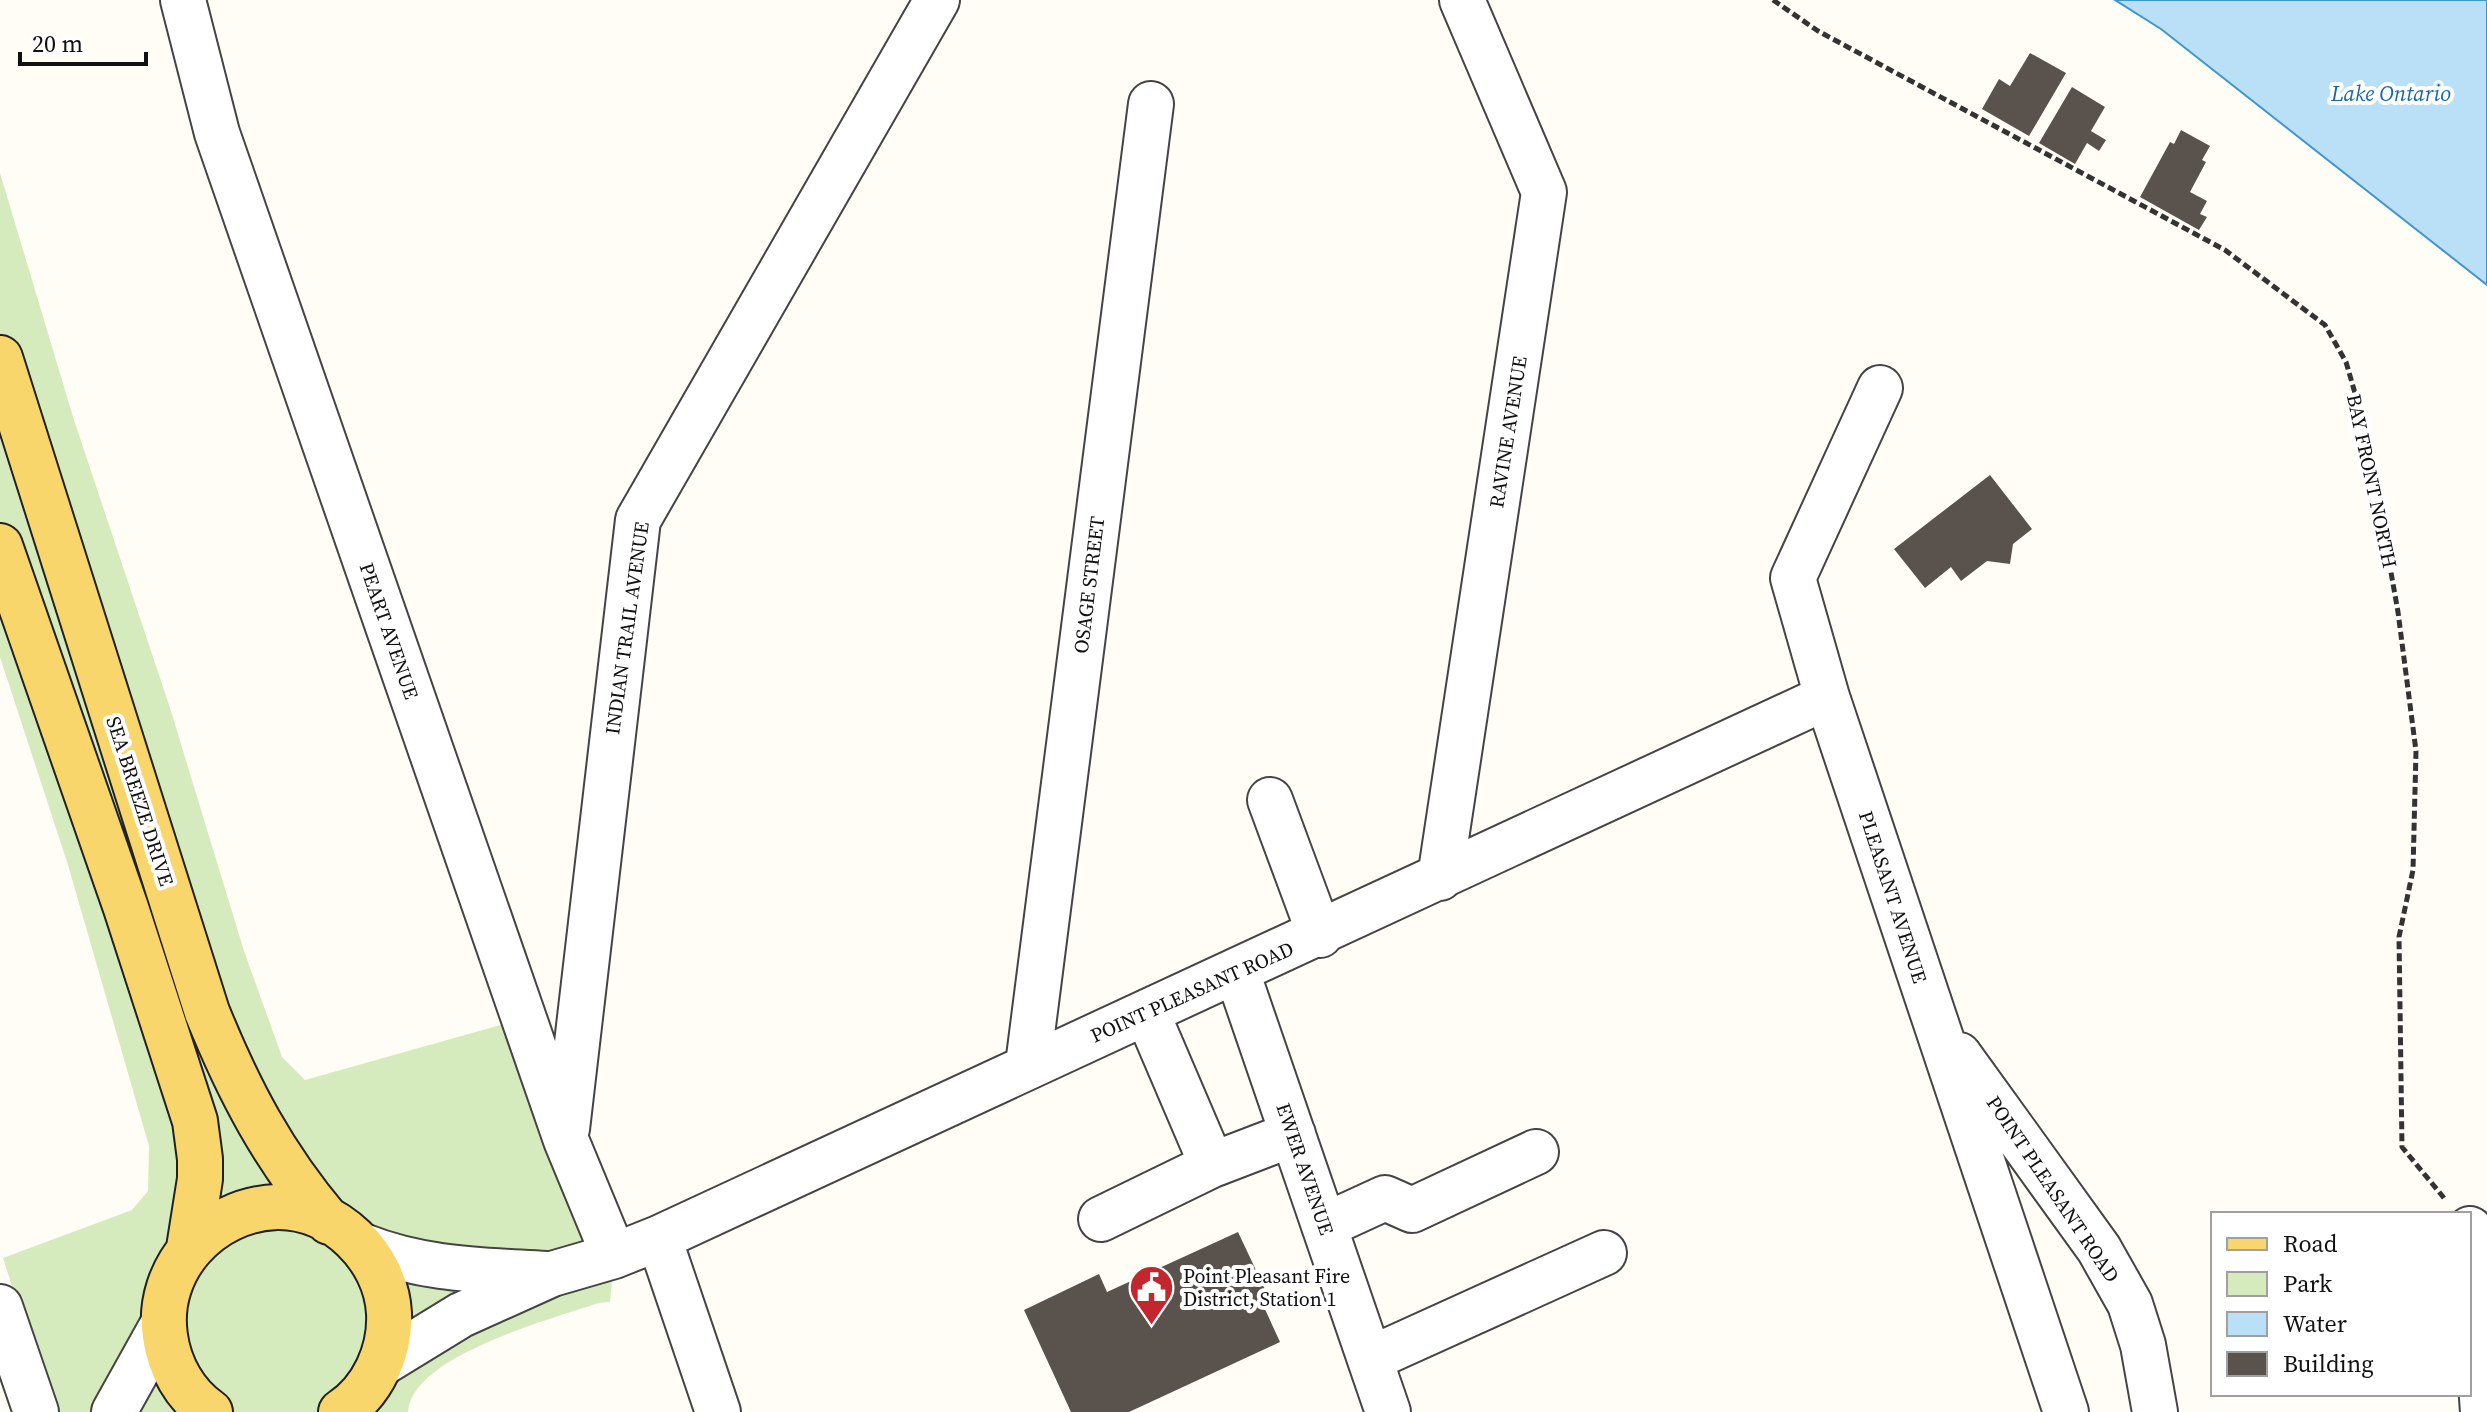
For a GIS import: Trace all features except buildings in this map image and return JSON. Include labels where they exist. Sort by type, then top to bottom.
[{"type":"main road","name":"SEA BREEZE DRIVE","points":[[0,358],[207,1012],[230,1068],[258,1124],[299,1185],[379,1272],[388,1299],[390,1332],[361,1394]]},
{"type":"main road","points":[[0,546],[126,908],[195,1121],[200,1179],[189,1248]]},
{"type":"main road","points":[[210,1412],[176,1374],[167,1350],[163,1324],[165,1297],[174,1271],[189,1248],[214,1226],[245,1212],[278,1207],[304,1211],[346,1234]]},
{"type":"street","name":"PEART AVENUE","points":[[183,0],[217,133],[566,1140],[614,1256]]},
{"type":"street","name":"INDIAN TRAIL AVENUE","points":[[566,1140],[638,520],[937,0]]},
{"type":"street","name":"RAVINE AVENUE","points":[[1440,878],[1544,192],[1462,0]]},
{"type":"street","name":"OSAGE STREET","points":[[1028,1065],[1151,104]]},
{"type":"street","name":"PLEASANT AVENUE","points":[[1880,388],[1793,578],[1827,697],[2066,1412]]},
{"type":"street","name":"POINT PLEASANT ROAD","points":[[361,1394],[461,1315],[552,1274],[614,1256],[659,1238],[1028,1065],[1320,935],[1827,697]]},
{"type":"street","points":[[1270,800],[1320,935]]},
{"type":"street","name":"EWER AVENUE","points":[[1237,972],[1388,1412]]},
{"type":"street","points":[[1147,1013],[1212,1165]]},
{"type":"street","name":"POINT PLEASANT ROAD","points":[[1936,1025],[2099,1249],[2130,1304],[2143,1345],[2155,1412]]},
{"type":"street","points":[[1101,1219],[1212,1165],[1293,1134]]},
{"type":"street","points":[[1324,1226],[1385,1198],[1412,1210],[1536,1152]]},
{"type":"street","name":"POINT PLEASANT ROAD","points":[[346,1234],[403,1261],[552,1274]]},
{"type":"street","points":[[659,1238],[718,1412]]},
{"type":"street","points":[[1370,1359],[1604,1253]]},
{"type":"street","points":[[0,1307],[36,1412]]},
{"type":"street","points":[[2471,1314],[2483,1412]]},
{"type":"street","points":[[114,1412],[163,1324]]},
{"type":"path","name":"BAY FRONT NORTH","points":[[1773,0],[1818,31],[2225,250],[2325,325],[2346,362],[2366,431],[2398,612],[2416,751],[2413,870],[2399,937],[2402,1147],[2456,1212]]},
{"type":"green space","points":[[0,173],[73,417],[170,708],[244,951],[282,1057],[305,1080],[504,1024],[614,1256],[610,1302],[598,1303],[518,1330],[457,1357],[432,1374],[415,1392],[408,1412],[46,1412],[43,1383],[3,1258],[132,1210],[148,1191],[149,1146],[68,865],[0,657]]},
{"type":"water","name":"Lake Ontario","points":[[2115,0],[2487,0],[2487,285],[2161,29]]},
{"type":"place","name":"Point Pleasant Fire District, Station 1","points":[[1152,1326]]}]
